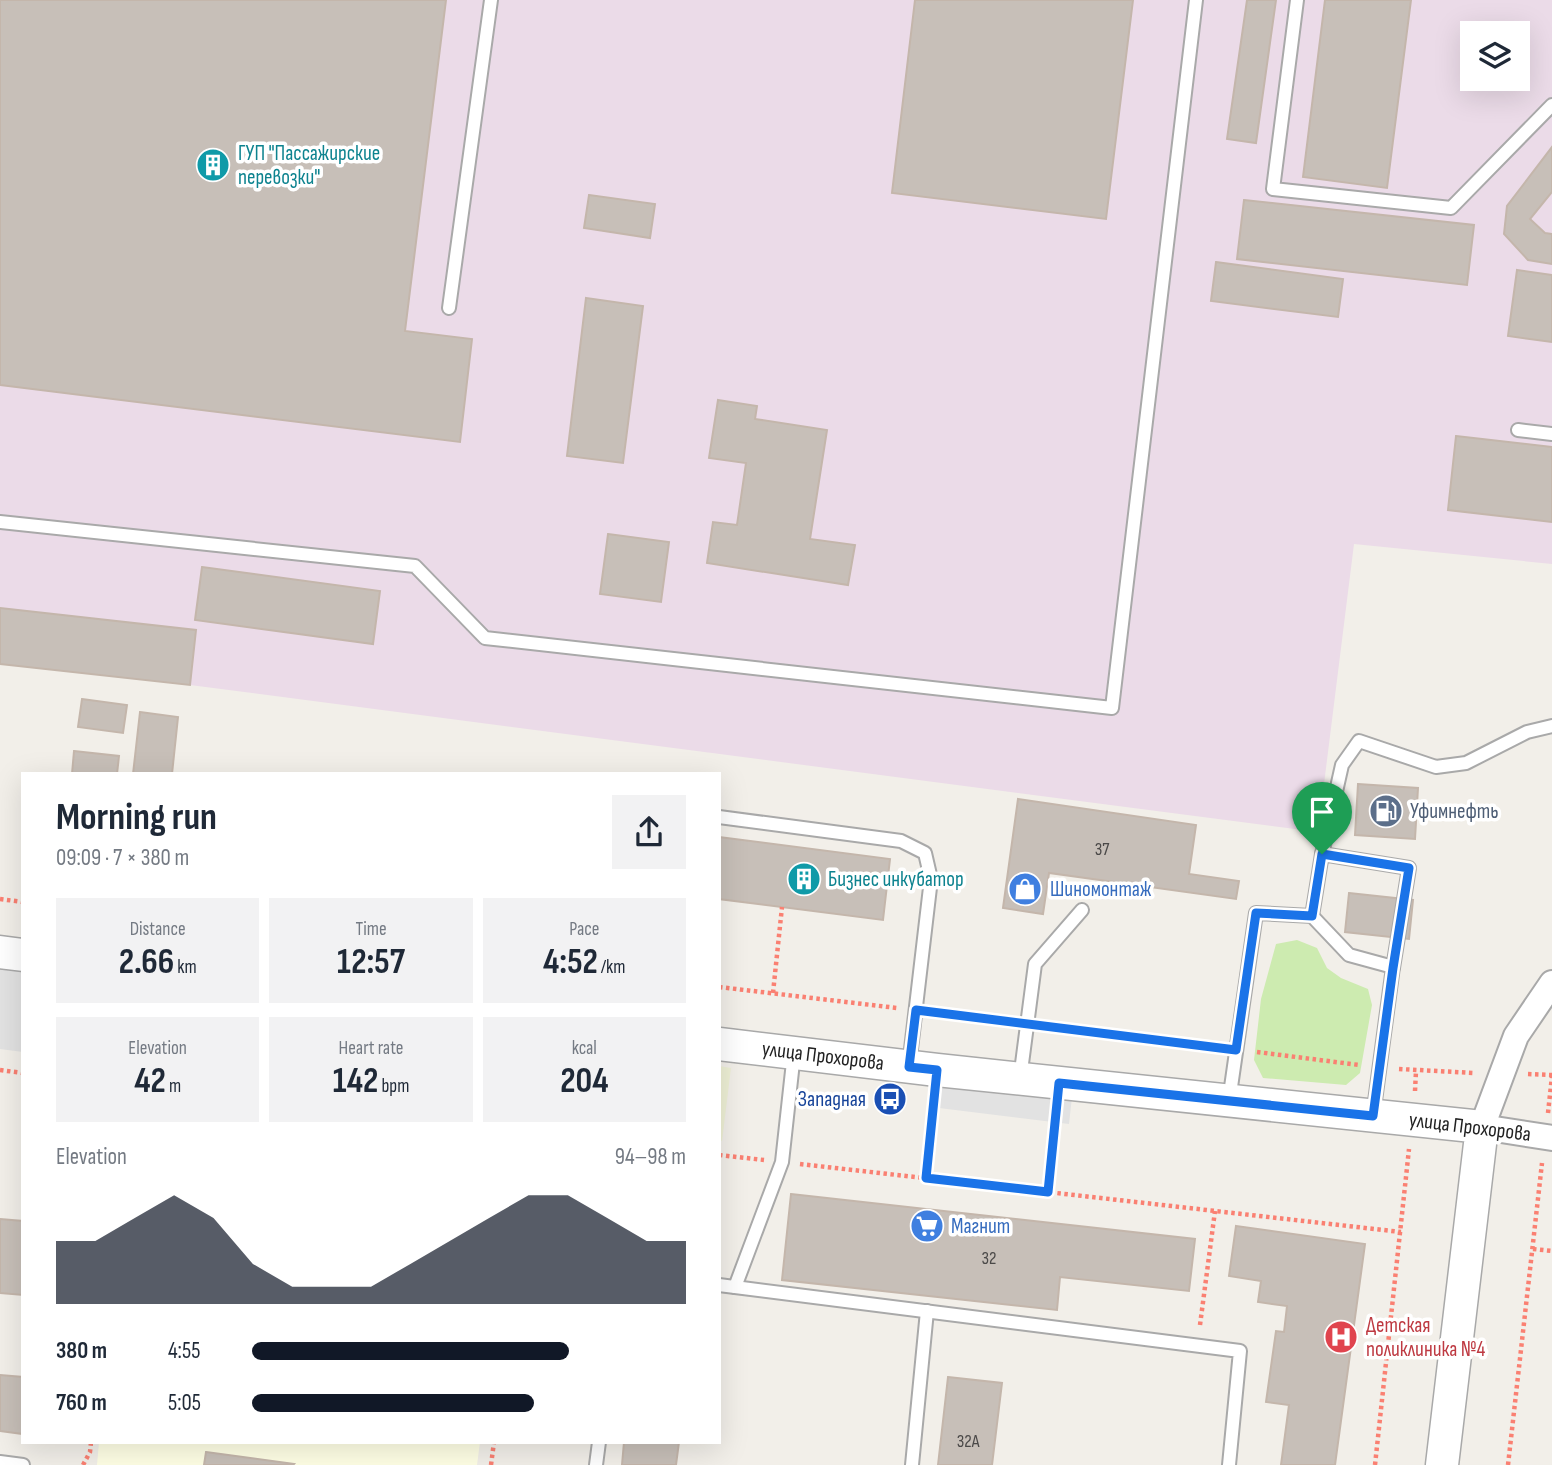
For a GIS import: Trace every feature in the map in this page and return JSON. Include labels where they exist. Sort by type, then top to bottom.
[{"type":"street","points":[[0,953],[21,956]]},
{"type":"street","points":[[1442,1465],[1482,1127],[1516,1036],[1552,982]]},
{"type":"street","name":"улица Прохорова","points":[[721,1044],[1020,1079],[1482,1127],[1549,1137]]},
{"type":"lane","points":[[449,308],[491,0]]},
{"type":"lane","points":[[0,522],[415,566],[485,638],[1112,708],[1196,0]]},
{"type":"lane","points":[[1297,0],[1273,189],[1451,208],[1552,105]]},
{"type":"lane","points":[[1518,430],[1552,435]]},
{"type":"lane","points":[[1312,916],[1322,854],[1342,765],[1359,741],[1436,767],[1466,763],[1527,732],[1552,726]]},
{"type":"lane","points":[[721,817],[901,841],[925,853],[931,879],[916,1010],[923,1068]]},
{"type":"lane","points":[[1322,854],[1409,868],[1373,1116]]},
{"type":"lane","points":[[1020,1079],[1035,964],[1082,910]]},
{"type":"lane","points":[[1229,1101],[1256,913],[1312,916],[1349,955],[1393,968]]},
{"type":"lane","points":[[735,1287],[782,1162],[794,1053]]},
{"type":"lane","points":[[721,1285],[1240,1351],[1229,1465]]},
{"type":"lane","points":[[912,1465],[927,1311]]},
{"type":"lane","points":[[596,1465],[599,1444]]},
{"type":"lane","points":[[0,1462],[23,1465]]},
{"type":"path","points":[[0,899],[21,902]]},
{"type":"path","points":[[773,993],[782,907]]},
{"type":"path","points":[[721,987],[1416,1071],[1552,1075],[1549,1137],[1532,1249],[1508,1465]]},
{"type":"path","points":[[923,1068],[926,1178]]},
{"type":"path","points":[[0,1070],[21,1073]]},
{"type":"path","points":[[1048,1192],[1059,1083]]},
{"type":"path","points":[[721,1154],[1401,1232],[1376,1465]]},
{"type":"path","points":[[1198,1345],[1215,1211]]},
{"type":"path","points":[[1532,1249],[1552,1251]]},
{"type":"path","points":[[83,1465],[91,1444]]},
{"type":"path","points":[[491,1465],[494,1444]]},
{"type":"shaded area","points":[[0,0],[1552,0],[1552,564],[1354,544],[1318,832],[190,685],[0,664]]},
{"type":"shaded area","points":[[0,966],[21,969],[21,1052],[0,1049]]},
{"type":"shaded area","points":[[721,1066],[731,1068],[721,1141]]},
{"type":"shaded area","points":[[943,1081],[1072,1097],[1069,1124],[939,1108]]},
{"type":"shaded area","points":[[99,1444],[480,1444],[477,1465],[97,1465]]},
{"type":"green space","points":[[1297,940],[1317,948],[1327,968],[1341,978],[1368,989],[1372,1005],[1360,1073],[1346,1085],[1263,1078],[1254,1060],[1261,999],[1276,944]]},
{"type":"building","name":"ГУП \"Пассажирские перевозки\"","points":[[0,0],[446,0],[405,331],[472,339],[460,442],[0,385]]},
{"type":"building","points":[[915,0],[1133,0],[1106,219],[892,193]]},
{"type":"building","points":[[1247,0],[1276,0],[1256,143],[1227,139]]},
{"type":"building","points":[[1325,0],[1411,0],[1387,188],[1303,177]]},
{"type":"building","points":[[1552,147],[1552,192],[1530,219],[1545,233],[1552,234],[1552,264],[1528,260],[1504,234],[1507,206]]},
{"type":"building","points":[[589,195],[655,204],[650,238],[584,228]]},
{"type":"building","points":[[1244,200],[1474,225],[1467,285],[1237,259]]},
{"type":"building","points":[[1216,262],[1343,279],[1338,317],[1211,301]]},
{"type":"building","points":[[1517,270],[1552,275],[1552,342],[1508,336]]},
{"type":"building","points":[[586,298],[643,306],[623,463],[567,456]]},
{"type":"building","points":[[718,400],[757,406],[755,419],[827,430],[810,539],[855,545],[848,585],[707,563],[713,522],[737,525],[746,463],[709,458]]},
{"type":"building","points":[[1456,436],[1552,447],[1552,522],[1448,510]]},
{"type":"building","points":[[608,534],[669,542],[661,602],[600,594]]},
{"type":"building","points":[[202,567],[380,591],[373,644],[195,620]]},
{"type":"building","points":[[0,608],[196,630],[190,685],[0,664]]},
{"type":"building","points":[[82,699],[127,705],[123,733],[78,727]]},
{"type":"building","points":[[140,712],[178,717],[172,772],[133,772]]},
{"type":"building","points":[[74,751],[119,756],[117,772],[72,772]]},
{"type":"building","name":"Уфимнефть","points":[[1358,784],[1418,788],[1415,839],[1355,835]]},
{"type":"building","points":[[1018,799],[1196,825],[1189,874],[1239,881],[1236,899],[1049,873],[1043,914],[1003,908]]},
{"type":"building","name":"Бизнес инкубатор","points":[[721,837],[890,859],[883,920],[721,899]]},
{"type":"building","points":[[1349,893],[1413,900],[1409,939],[1345,932]]},
{"type":"building","points":[[791,1194],[1195,1239],[1189,1291],[1060,1277],[1057,1310],[782,1280]]},
{"type":"building","points":[[0,1219],[21,1221],[21,1295],[0,1293]]},
{"type":"building","points":[[1236,1226],[1365,1244],[1335,1465],[1281,1465],[1289,1405],[1266,1402],[1276,1331],[1284,1332],[1287,1306],[1258,1302],[1261,1281],[1229,1276]]},
{"type":"building","points":[[0,1375],[21,1377],[21,1434],[0,1431]]},
{"type":"building","points":[[948,1377],[1002,1383],[992,1465],[938,1465]]},
{"type":"building","points":[[624,1444],[679,1444],[676,1465],[622,1465]]},
{"type":"building","points":[[206,1452],[294,1464],[204,1465]]},
{"type":"place","name":"ГУП \"Пассажирские перевозки\"","points":[[213,165]]},
{"type":"place","name":"Уфимнефть","points":[[1386,811]]},
{"type":"place","name":"Бизнес инкубатор","points":[[804,879]]},
{"type":"place","name":"Шиномонтаж","points":[[1025,889]]},
{"type":"place","name":"Западная","points":[[890,1099]]},
{"type":"place","name":"Магнит","points":[[927,1226]]},
{"type":"place","name":"Детская поликлиника №4","points":[[1341,1337]]},
{"type":"route","points":[[1322,854],[1409,868],[1373,1116],[1059,1083],[1048,1192],[926,1178],[937,1070],[909,1067],[916,1010],[1236,1050],[1256,913],[1312,916],[1322,854]]}]
